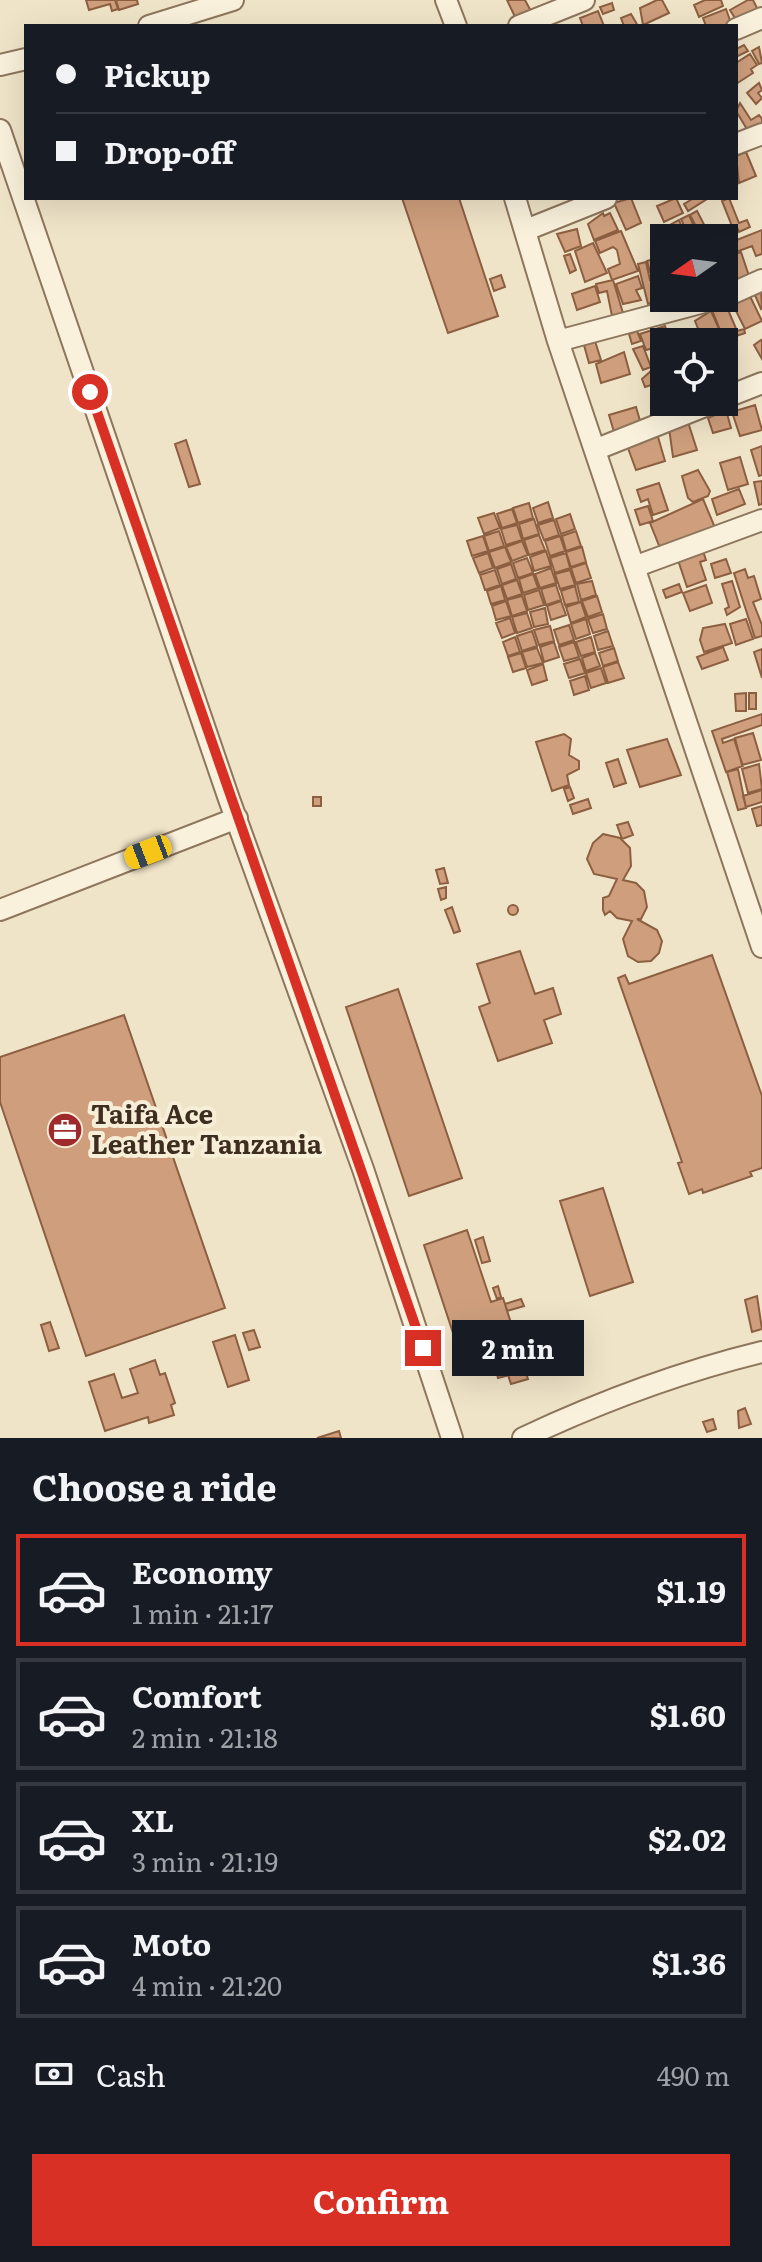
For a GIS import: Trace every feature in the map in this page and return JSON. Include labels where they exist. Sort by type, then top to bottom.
[{"type":"street","points":[[446,0],[455,24]]},
{"type":"street","points":[[524,24],[584,0]]},
{"type":"street","points":[[155,24],[227,1]]},
{"type":"street","points":[[738,28],[762,18]]},
{"type":"street","points":[[0,65],[24,59]]},
{"type":"street","points":[[0,130],[24,200]]},
{"type":"street","points":[[738,143],[762,134]]},
{"type":"street","points":[[24,200],[237,818],[363,1169],[452,1438]]},
{"type":"street","points":[[516,200],[558,341],[597,449],[762,947]]},
{"type":"street","points":[[526,230],[601,200]]},
{"type":"street","points":[[738,290],[762,280]]},
{"type":"street","points":[[558,341],[665,312]]},
{"type":"street","points":[[738,392],[762,383]]},
{"type":"street","points":[[597,449],[680,416]]},
{"type":"street","points":[[634,567],[762,520]]},
{"type":"street","points":[[0,910],[237,818]]},
{"type":"street","points":[[523,1438],[586,1409],[712,1364],[762,1352]]},
{"type":"building","points":[[86,0],[115,0],[118,9],[112,11],[110,4],[89,10]]},
{"type":"building","points":[[116,0],[137,0],[138,4],[119,10]]},
{"type":"building","points":[[507,0],[525,0],[533,15],[517,21]]},
{"type":"building","points":[[662,0],[669,13],[643,24],[640,8]]},
{"type":"building","points":[[705,0],[721,0],[723,6],[699,17],[694,5]]},
{"type":"building","points":[[753,0],[758,10],[738,23],[730,10]]},
{"type":"building","points":[[612,3],[614,10],[603,14],[600,7]]},
{"type":"building","points":[[726,9],[731,24],[705,24],[703,18]]},
{"type":"building","points":[[598,11],[603,24],[582,24],[580,18]]},
{"type":"building","points":[[631,14],[637,24],[623,24],[621,18]]},
{"type":"building","points":[[744,45],[748,51],[738,56],[738,48]]},
{"type":"building","points":[[759,47],[762,63],[759,64],[752,51]]},
{"type":"building","points":[[750,54],[757,65],[751,69],[753,73],[738,83],[738,62]]},
{"type":"building","points":[[759,83],[762,90],[758,93],[762,98],[756,104],[747,93]]},
{"type":"building","points":[[740,103],[751,120],[759,115],[762,130],[751,136],[738,114]]},
{"type":"building","points":[[746,152],[756,176],[739,183],[738,174],[738,155]]},
{"type":"building","points":[[403,200],[460,200],[498,316],[448,333]]},
{"type":"building","points":[[632,200],[641,223],[626,230],[614,203]]},
{"type":"building","points":[[677,200],[683,213],[664,222],[657,206]]},
{"type":"building","points":[[691,200],[705,200],[688,211],[684,204]]},
{"type":"building","points":[[724,200],[730,200],[739,223],[747,220],[750,227],[739,232],[738,224],[731,224],[722,201]]},
{"type":"building","points":[[697,211],[704,224],[695,224],[690,215]]},
{"type":"building","points":[[603,213],[604,216],[610,213],[618,230],[594,240],[588,224]]},
{"type":"building","points":[[689,215],[693,224],[683,224],[681,219]]},
{"type":"building","points":[[577,229],[581,246],[565,252],[557,234]]},
{"type":"building","points":[[762,230],[762,254],[756,256],[752,246],[738,251],[738,239]]},
{"type":"building","points":[[621,231],[638,271],[612,280],[608,269],[620,264],[617,250],[613,247],[600,253],[595,241]]},
{"type":"building","points":[[593,243],[607,273],[585,282],[575,251]]},
{"type":"building","points":[[741,252],[750,279],[738,283],[738,253]]},
{"type":"building","points":[[570,254],[576,270],[570,273],[564,256]]},
{"type":"building","points":[[646,262],[650,280],[648,304],[638,264]]},
{"type":"building","points":[[501,275],[505,287],[494,291],[490,279]]},
{"type":"building","points":[[638,276],[642,288],[636,290],[641,300],[623,304],[616,284]]},
{"type":"building","points":[[613,280],[623,313],[612,316],[607,291],[599,293],[596,284]]},
{"type":"building","points":[[595,286],[600,302],[577,310],[572,294]]},
{"type":"building","points":[[761,290],[762,308],[761,309],[754,293]]},
{"type":"building","points":[[748,292],[762,321],[745,329],[736,312],[738,297]]},
{"type":"building","points":[[711,312],[719,328],[698,328],[695,321]]},
{"type":"building","points":[[713,312],[729,312],[736,328],[719,328]]},
{"type":"building","points":[[637,331],[641,341],[632,344],[629,334]]},
{"type":"building","points":[[650,331],[650,349],[646,350],[640,334]]},
{"type":"building","points":[[595,341],[601,360],[589,363],[584,345]]},
{"type":"building","points":[[762,342],[762,359],[754,345]]},
{"type":"building","points":[[643,346],[650,367],[643,370],[633,349]]},
{"type":"building","points":[[624,352],[630,374],[601,383],[596,364]]},
{"type":"building","points":[[650,372],[650,385],[645,387],[642,379]]},
{"type":"building","points":[[755,405],[762,430],[740,436],[733,416],[738,416],[738,410]]},
{"type":"building","points":[[636,407],[641,424],[614,432],[609,415]]},
{"type":"building","points":[[728,416],[731,428],[713,433],[708,418]]},
{"type":"building","points":[[688,422],[697,450],[673,457],[669,428]]},
{"type":"building","points":[[656,430],[665,461],[636,470],[625,440]]},
{"type":"building","points":[[186,440],[200,484],[189,487],[175,444]]},
{"type":"building","points":[[762,446],[762,475],[759,476],[751,450]]},
{"type":"building","points":[[740,457],[748,484],[728,490],[720,463]]},
{"type":"building","points":[[698,470],[710,491],[708,496],[693,502],[688,498],[682,476]]},
{"type":"building","points":[[762,481],[762,504],[759,505],[754,482]]},
{"type":"building","points":[[659,483],[668,510],[653,515],[648,499],[641,502],[637,490]]},
{"type":"building","points":[[739,489],[745,504],[717,515],[712,499]]},
{"type":"building","points":[[703,499],[716,530],[662,553],[650,523]]},
{"type":"building","points":[[548,502],[553,518],[538,523],[533,508]]},
{"type":"building","points":[[529,503],[533,518],[518,523],[513,508]]},
{"type":"building","points":[[648,506],[653,521],[640,525],[635,510]]},
{"type":"building","points":[[512,509],[517,523],[502,528],[497,514]]},
{"type":"building","points":[[494,513],[500,528],[484,534],[478,518]]},
{"type":"building","points":[[570,514],[575,529],[561,534],[556,519]]},
{"type":"building","points":[[534,519],[539,534],[523,539],[519,524]]},
{"type":"building","points":[[554,520],[559,535],[544,540],[538,525]]},
{"type":"building","points":[[517,525],[522,540],[506,545],[501,529]]},
{"type":"building","points":[[499,531],[504,546],[489,551],[484,536]]},
{"type":"building","points":[[576,531],[581,546],[566,551],[562,536]]},
{"type":"building","points":[[539,535],[545,550],[529,555],[524,540]]},
{"type":"building","points":[[483,536],[488,551],[472,556],[467,541]]},
{"type":"building","points":[[560,536],[565,551],[550,556],[545,541]]},
{"type":"building","points":[[522,541],[528,555],[512,561],[506,547]]},
{"type":"building","points":[[505,547],[511,562],[495,568],[489,552]]},
{"type":"building","points":[[582,547],[586,562],[571,567],[566,552]]},
{"type":"building","points":[[546,551],[551,566],[534,571],[530,557]]},
{"type":"building","points":[[703,551],[706,560],[700,562],[706,580],[687,587],[678,560]]},
{"type":"building","points":[[488,553],[493,568],[479,573],[473,558]]},
{"type":"building","points":[[566,553],[570,568],[555,573],[550,558]]},
{"type":"building","points":[[527,558],[533,573],[518,578],[513,563]]},
{"type":"building","points":[[726,559],[731,573],[715,578],[711,564]]},
{"type":"building","points":[[586,563],[591,578],[576,583],[571,568]]},
{"type":"building","points":[[511,564],[516,579],[502,584],[497,569]]},
{"type":"building","points":[[551,568],[556,583],[540,588],[535,574]]},
{"type":"building","points":[[745,569],[748,578],[754,576],[761,599],[753,602],[762,625],[762,636],[755,638],[734,573]]},
{"type":"building","points":[[495,570],[500,585],[485,590],[480,575]]},
{"type":"building","points":[[570,570],[575,585],[560,589],[555,574]]},
{"type":"building","points":[[533,574],[538,588],[523,593],[519,579]]},
{"type":"building","points":[[517,580],[522,594],[507,599],[502,585]]},
{"type":"building","points":[[592,581],[596,595],[581,600],[577,584]]},
{"type":"building","points":[[732,581],[740,607],[727,615],[725,609],[729,607],[722,584]]},
{"type":"building","points":[[679,584],[682,592],[666,598],[663,590]]},
{"type":"building","points":[[556,585],[561,600],[546,605],[541,589]]},
{"type":"building","points":[[706,585],[712,603],[690,611],[683,593]]},
{"type":"building","points":[[501,586],[505,600],[491,604],[487,591]]},
{"type":"building","points":[[575,586],[579,602],[565,605],[561,591]]},
{"type":"building","points":[[539,590],[544,605],[528,610],[524,595]]},
{"type":"building","points":[[522,596],[527,611],[512,616],[507,600]]},
{"type":"building","points":[[597,596],[602,612],[588,617],[582,601]]},
{"type":"building","points":[[506,601],[511,616],[496,620],[492,606]]},
{"type":"building","points":[[561,601],[566,615],[551,620],[547,606]]},
{"type":"building","points":[[581,602],[586,617],[571,623],[566,607]]},
{"type":"building","points":[[545,608],[548,624],[534,627],[530,612]]},
{"type":"building","points":[[527,613],[532,628],[517,633],[512,617]]},
{"type":"building","points":[[603,614],[607,629],[593,633],[588,619]]},
{"type":"building","points":[[510,618],[515,633],[502,638],[496,623]]},
{"type":"building","points":[[586,619],[590,634],[576,639],[571,624]]},
{"type":"building","points":[[746,619],[753,639],[736,645],[730,624]]},
{"type":"building","points":[[725,624],[732,643],[704,652],[700,640],[703,628]]},
{"type":"building","points":[[569,625],[574,640],[559,645],[554,630]]},
{"type":"building","points":[[550,626],[554,641],[539,645],[534,630]]},
{"type":"building","points":[[532,631],[537,646],[522,651],[517,636]]},
{"type":"building","points":[[608,631],[613,646],[598,650],[594,636]]},
{"type":"building","points":[[515,637],[520,652],[508,656],[503,642]]},
{"type":"building","points":[[591,637],[595,652],[581,656],[576,642]]},
{"type":"building","points":[[554,642],[559,657],[544,662],[540,647]]},
{"type":"building","points":[[574,642],[579,657],[564,661],[559,647]]},
{"type":"building","points":[[723,647],[728,660],[702,669],[697,657]]},
{"type":"building","points":[[537,648],[543,663],[527,667],[522,652]]},
{"type":"building","points":[[614,648],[618,661],[603,666],[599,653]]},
{"type":"building","points":[[762,649],[762,678],[754,652]]},
{"type":"building","points":[[521,653],[526,668],[513,672],[508,657]]},
{"type":"building","points":[[595,653],[600,666],[586,671],[582,658]]},
{"type":"building","points":[[580,659],[585,673],[569,678],[564,664]]},
{"type":"building","points":[[618,662],[624,678],[608,683],[603,667]]},
{"type":"building","points":[[543,664],[547,680],[532,685],[527,670]]},
{"type":"building","points":[[601,668],[606,683],[591,688],[586,673]]},
{"type":"building","points":[[585,676],[589,690],[574,695],[570,681]]},
{"type":"building","points":[[746,693],[746,711],[736,711],[735,694]]},
{"type":"building","points":[[749,693],[756,693],[756,709],[749,709]]},
{"type":"building","points":[[762,714],[762,725],[722,739],[723,743],[734,739],[743,766],[726,772],[712,731]]},
{"type":"building","points":[[753,733],[761,760],[742,765],[735,738]]},
{"type":"building","points":[[564,734],[571,739],[569,755],[579,761],[579,769],[567,775],[569,785],[552,791],[536,742]]},
{"type":"building","points":[[667,739],[681,775],[640,787],[627,750]]},
{"type":"building","points":[[618,759],[626,783],[614,787],[606,763]]},
{"type":"building","points":[[759,764],[762,789],[748,793],[742,769]]},
{"type":"building","points":[[738,769],[746,808],[738,810],[727,772]]},
{"type":"building","points":[[570,787],[574,798],[568,801],[564,789]]},
{"type":"building","points":[[762,790],[762,802],[746,807],[743,796]]},
{"type":"building","points":[[313,797],[321,797],[321,806],[313,806]]},
{"type":"building","points":[[588,799],[591,808],[573,814],[570,805]]},
{"type":"building","points":[[762,806],[762,825],[757,826],[752,809]]},
{"type":"building","points":[[628,822],[633,835],[622,839],[617,825]]},
{"type":"building","points":[[603,834],[620,838],[630,848],[631,866],[623,880],[636,883],[644,891],[647,907],[641,919],[637,919],[657,930],[662,941],[659,953],[651,961],[638,962],[628,956],[623,939],[632,921],[617,918],[610,911],[605,915],[603,910],[603,898],[609,896],[617,879],[594,874],[587,859],[593,843]]},
{"type":"building","points":[[444,868],[448,883],[440,884],[436,870]]},
{"type":"building","points":[[446,887],[446,898],[441,900],[438,889]]},
{"type":"building","points":[[513,905],[518,910],[513,915],[508,910]]},
{"type":"building","points":[[452,907],[460,931],[454,933],[445,910]]},
{"type":"building","points":[[520,951],[535,994],[553,988],[561,1014],[544,1020],[552,1043],[498,1061],[479,1007],[490,1003],[477,964]]},
{"type":"building","points":[[712,955],[762,1096],[762,1168],[750,1172],[752,1176],[703,1193],[702,1189],[689,1194],[678,1163],[682,1162],[618,978],[625,975],[629,984]]},
{"type":"building","points":[[398,989],[462,1178],[409,1196],[346,1007]]},
{"type":"building","points":[[124,1015],[225,1308],[86,1356],[0,1102],[0,1057]]},
{"type":"building","points":[[603,1188],[633,1282],[590,1296],[560,1201]]},
{"type":"building","points":[[467,1230],[491,1302],[503,1298],[511,1323],[456,1342],[424,1245]]},
{"type":"building","points":[[483,1237],[490,1261],[482,1263],[475,1240]]},
{"type":"building","points":[[498,1286],[501,1297],[497,1299],[493,1288]]},
{"type":"building","points":[[757,1296],[762,1329],[752,1332],[745,1300]]},
{"type":"building","points":[[521,1299],[524,1306],[507,1311],[505,1304]]},
{"type":"building","points":[[50,1322],[59,1348],[49,1351],[41,1325]]},
{"type":"building","points":[[254,1330],[260,1347],[249,1350],[243,1333]]},
{"type":"building","points":[[235,1335],[249,1380],[228,1387],[213,1342]]},
{"type":"building","points":[[518,1349],[528,1379],[511,1384],[501,1354]]},
{"type":"building","points":[[155,1360],[160,1375],[165,1373],[175,1403],[171,1405],[174,1415],[149,1423],[148,1417],[105,1431],[89,1382],[114,1374],[122,1398],[138,1393],[130,1369]]},
{"type":"building","points":[[503,1365],[506,1376],[498,1378],[495,1367]]},
{"type":"building","points":[[745,1408],[751,1424],[739,1428],[738,1411]]},
{"type":"building","points":[[713,1419],[716,1429],[707,1432],[703,1422]]},
{"type":"building","points":[[339,1431],[341,1438],[317,1438]]},
{"type":"place","name":"Taifa Ace Leather Tanzania","points":[[65,1130]]},
{"type":"route","points":[[90,392],[229,799],[363,1169],[423,1348]]}]
